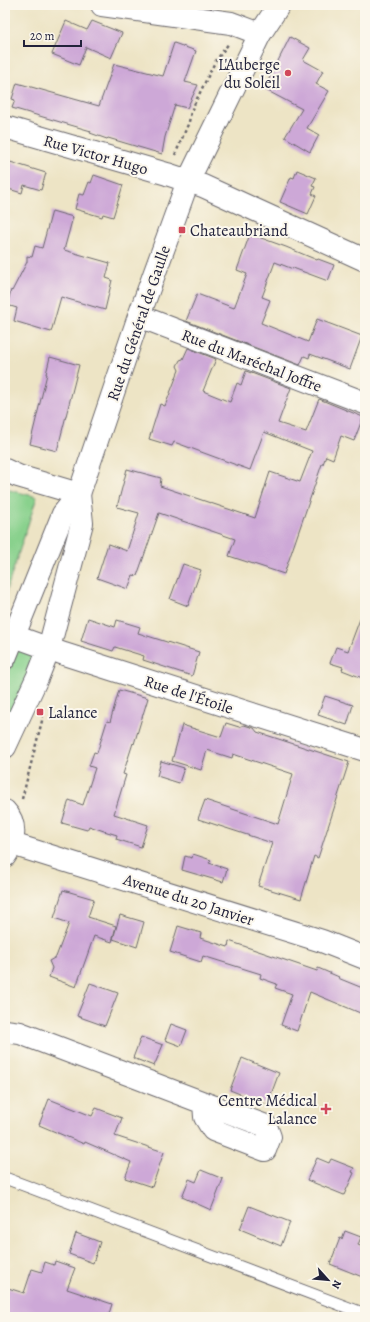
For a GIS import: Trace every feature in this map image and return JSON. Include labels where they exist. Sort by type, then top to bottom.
[{"type":"street","points":[[102,5],[231,23],[260,34]]},
{"type":"street","name":"Rue du Général de Gaulle","points":[[5,658],[63,514],[79,494],[139,316],[188,181],[260,34],[279,5]]},
{"type":"street","name":"Rue Victor Hugo","points":[[5,127],[208,188],[365,260]]},
{"type":"street","name":"Rue du Maréchal Joffre","points":[[139,316],[365,403]]},
{"type":"street","points":[[5,470],[18,476],[79,494]]},
{"type":"street","name":"Rue du Général de Gaulle","points":[[5,747],[38,676],[49,648],[82,523],[79,494]]},
{"type":"street","name":"Rue de l'Étoile","points":[[14,636],[365,750]]},
{"type":"street","points":[[9,850],[14,829],[8,814],[13,805]]},
{"type":"street","name":"Avenue du 20 Janvier","points":[[9,850],[322,942],[365,958]]},
{"type":"street","points":[[5,1031],[20,1033],[204,1103]]},
{"type":"lane","points":[[5,1178],[365,1314]]},
{"type":"path","points":[[191,111],[215,62]]},
{"type":"path","points":[[13,805],[44,712]]},
{"type":"green space","points":[[6,489],[37,497],[5,595],[5,491]]},
{"type":"green space","points":[[18,648],[40,654],[5,729],[5,680]]},
{"type":"building","points":[[66,21],[87,30],[92,21],[122,33],[111,58],[86,47],[79,65],[52,54]]},
{"type":"building","points":[[290,37],[310,48],[303,60],[323,71],[316,84],[329,91],[307,128],[319,135],[310,152],[285,137],[302,109],[264,89]]},
{"type":"building","points":[[174,43],[196,51],[185,82],[198,85],[187,108],[175,105],[165,137],[162,154],[108,138],[107,139],[90,133],[91,131],[12,108],[15,100],[12,99],[17,83],[99,106],[114,64],[163,76]]},
{"type":"building","points":[[7,161],[46,173],[41,190],[24,185],[22,193],[5,188],[5,169]]},
{"type":"building","points":[[297,170],[316,178],[312,186],[315,187],[312,194],[316,196],[308,214],[280,202],[291,177],[294,178]]},
{"type":"building","points":[[94,175],[123,185],[113,217],[103,214],[102,217],[75,209],[79,194],[84,195],[89,182],[91,183]]},
{"type":"building","points":[[52,211],[73,217],[64,250],[110,263],[106,278],[112,280],[105,310],[61,297],[51,332],[14,321],[17,308],[7,305],[11,290],[12,291],[27,262],[27,256],[32,257],[35,246],[42,248]]},
{"type":"building","points":[[250,234],[334,265],[328,281],[275,262],[262,297],[270,300],[261,323],[308,342],[317,319],[362,336],[350,369],[310,354],[309,358],[304,356],[300,365],[186,321],[197,294],[234,308],[247,274],[237,270]]},
{"type":"building","points":[[188,348],[216,359],[203,391],[230,402],[237,383],[241,385],[246,371],[291,388],[278,423],[306,432],[319,399],[363,417],[354,441],[341,436],[333,459],[326,456],[284,574],[229,556],[235,539],[159,513],[137,576],[133,575],[128,589],[97,578],[108,544],[127,551],[139,513],[117,507],[127,469],[161,478],[160,486],[255,518],[270,472],[300,482],[312,451],[264,432],[250,470],[174,442],[172,446],[149,439],[160,404],[165,406],[179,370],[177,366],[180,360],[183,359]]},
{"type":"building","points":[[50,357],[79,365],[57,451],[30,444]]},
{"type":"building","points":[[183,564],[201,570],[188,606],[170,599]]},
{"type":"building","points":[[363,611],[365,611],[365,679],[342,670],[343,667],[330,663],[336,647],[348,651]]},
{"type":"building","points":[[88,618],[115,627],[117,620],[140,627],[138,633],[199,652],[192,676],[143,660],[144,656],[115,647],[113,651],[81,641]]},
{"type":"building","points":[[119,690],[148,698],[123,774],[126,775],[114,814],[148,825],[141,847],[116,839],[117,835],[89,826],[87,830],[62,823],[69,800],[83,805],[95,768],[89,766],[94,752],[97,753],[107,721],[110,722]]},
{"type":"building","points":[[325,696],[353,705],[347,725],[318,715]]},
{"type":"building","points":[[226,723],[239,727],[244,725],[254,728],[257,732],[349,762],[318,858],[314,856],[301,899],[258,886],[272,843],[198,819],[205,800],[278,824],[293,774],[233,754],[232,758],[207,750],[201,770],[172,761],[182,725],[221,737]]},
{"type":"building","points":[[161,761],[184,768],[179,783],[157,776]]},
{"type":"building","points":[[193,854],[211,860],[209,863],[227,869],[223,882],[182,870],[185,856],[192,858]]},
{"type":"building","points":[[63,890],[94,899],[88,917],[116,926],[112,942],[94,936],[76,987],[49,977],[52,968],[49,961],[56,957],[69,923],[54,918]]},
{"type":"building","points":[[120,915],[144,922],[137,947],[113,939]]},
{"type":"building","points":[[178,926],[201,933],[200,938],[228,947],[229,941],[317,971],[318,968],[365,989],[365,1015],[310,992],[297,1031],[281,1025],[292,994],[275,988],[277,984],[260,978],[261,974],[203,956],[201,962],[170,952]]},
{"type":"building","points":[[90,983],[118,993],[105,1026],[77,1016]]},
{"type":"building","points":[[171,1024],[187,1030],[181,1046],[165,1040]]},
{"type":"building","points":[[141,1037],[163,1045],[154,1066],[133,1058]]},
{"type":"building","points":[[242,1058],[279,1073],[267,1105],[230,1090]]},
{"type":"building","points":[[49,1099],[92,1116],[96,1108],[122,1118],[115,1136],[164,1152],[152,1187],[125,1178],[131,1162],[85,1142],[84,1144],[39,1125]]},
{"type":"building","points":[[317,1158],[329,1163],[331,1159],[354,1168],[352,1172],[354,1173],[344,1195],[307,1180]]},
{"type":"building","points":[[201,1170],[223,1179],[211,1210],[182,1197],[189,1179],[196,1182]]},
{"type":"building","points":[[249,1206],[290,1222],[281,1246],[240,1229]]},
{"type":"building","points":[[345,1231],[361,1237],[358,1245],[365,1248],[365,1278],[330,1264],[340,1238],[342,1239]]},
{"type":"building","points":[[76,1233],[100,1242],[93,1263],[69,1254]]},
{"type":"building","points":[[55,1261],[75,1268],[67,1289],[112,1304],[108,1317],[5,1317],[5,1296],[8,1288],[24,1293],[32,1269],[42,1272],[45,1262],[54,1265]]},
{"type":"place","name":"L'Auberge du Soleil","points":[[288,73]]},
{"type":"place","name":"Chateaubriand","points":[[182,230]]},
{"type":"place","name":"Lalance","points":[[40,712]]},
{"type":"place","name":"Centre Médical Lalance","points":[[326,1109]]}]
